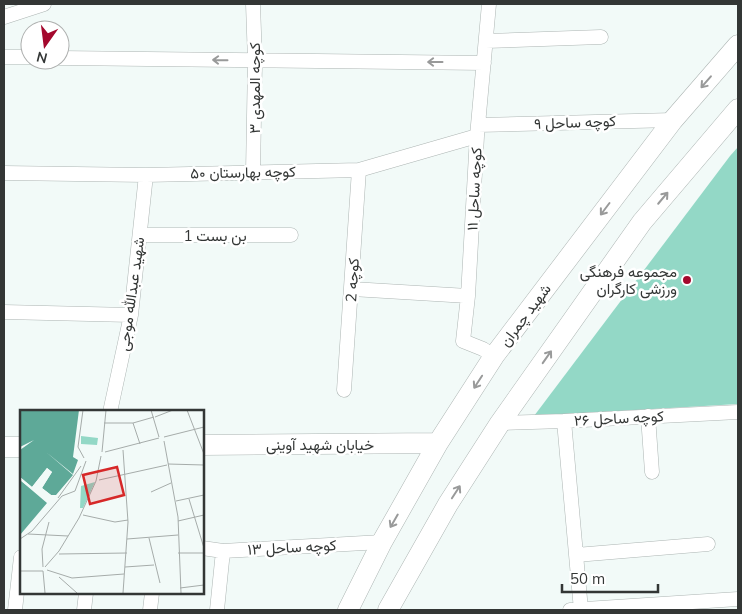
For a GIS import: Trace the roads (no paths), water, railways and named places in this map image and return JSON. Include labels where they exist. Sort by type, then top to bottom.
[{"type":"street","points":[[4,17],[44,4]]},
{"type":"street","name":"کوچه المهدی ۳","points":[[253,4],[253,172]]},
{"type":"street","name":"کوچه ساحل ۱۱","points":[[489,4],[477,130],[468,296],[463,341],[494,356]]},
{"type":"street","points":[[486,40],[602,37]]},
{"type":"street","name":"شهید چمران","points":[[348,610],[382,542],[438,443],[494,356],[673,120],[738,45]]},
{"type":"street","points":[[4,57],[20,57]]},
{"type":"street","points":[[70,58],[484,62]]},
{"type":"street","points":[[388,610],[448,504],[500,424],[642,222],[738,109]]},
{"type":"street","name":"کوچه ساحل ۹","points":[[477,130],[673,120]]},
{"type":"street","name":"کوچه بهارستان ۵۰","points":[[4,173],[146,175],[359,170],[477,130]]},
{"type":"street","name":"کوچه 2","points":[[344,390],[359,170]]},
{"type":"street","name":"شهید عبدالله موجی","points":[[110,410],[130,315],[146,175]]},
{"type":"street","name":"بن بست 1","points":[[140,235],[291,235]]},
{"type":"street","points":[[352,289],[468,296]]},
{"type":"street","points":[[4,312],[130,315]]},
{"type":"street","name":"کوچه ساحل ۲۶","points":[[500,424],[738,412]]},
{"type":"street","points":[[648,416],[652,472]]},
{"type":"street","points":[[564,421],[581,610]]},
{"type":"street","name":"خیابان شهید آوینی","points":[[204,445],[438,443]]},
{"type":"street","points":[[4,447],[20,447]]},
{"type":"street","name":"کوچه ساحل ۱۳","points":[[204,548],[223,551],[382,542]]},
{"type":"street","points":[[576,555],[708,544]]},
{"type":"street","points":[[216,610],[223,551]]},
{"type":"street","points":[[15,610],[20,566]]},
{"type":"street","points":[[84,610],[86,594]]},
{"type":"street","points":[[150,610],[152,594]]},
{"type":"street","points":[[570,610],[738,598]]},
{"type":"place","name":"مجموعه فرهنگی ورزشی کارگران","points":[[687,280]]}]
